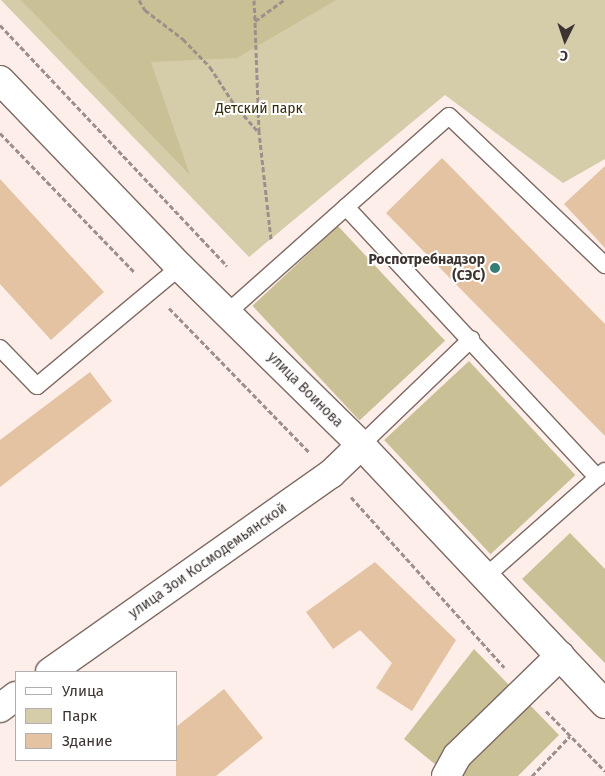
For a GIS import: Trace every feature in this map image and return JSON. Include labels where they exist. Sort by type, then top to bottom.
[{"type":"street","name":"улица Воинова","points":[[0,80],[180,267],[360,445],[605,704]]},
{"type":"street","name":"улица Зои Космодемьянской","points":[[51,671],[331,474],[360,445]]},
{"type":"street","points":[[446,776],[457,756],[560,656]]},
{"type":"street","points":[[0,708],[15,697]]},
{"type":"lane","points":[[227,313],[449,116],[605,265]]},
{"type":"lane","points":[[346,207],[602,475],[485,577]]},
{"type":"lane","points":[[0,348],[37,386],[180,267]]},
{"type":"lane","points":[[360,445],[471,339]]},
{"type":"path","points":[[139,0],[145,10],[183,39],[210,67],[234,104],[259,132]]},
{"type":"path","points":[[254,0],[259,132],[271,241]]},
{"type":"path","points":[[255,21],[284,0]]},
{"type":"path","points":[[0,25],[251,292]]},
{"type":"path","points":[[0,132],[331,474],[525,690],[605,772]]},
{"type":"path","points":[[532,776],[570,736]]},
{"type":"green space","name":"Детский парк","points":[[1,0],[605,0],[605,159],[563,183],[445,95],[249,257]]},
{"type":"shaded area","points":[[21,0],[336,0],[237,58],[151,62],[190,175]]},
{"type":"shaded area","points":[[338,226],[445,341],[360,421],[252,306]]},
{"type":"shaded area","points":[[469,361],[575,475],[491,554],[384,440]]},
{"type":"shaded area","points":[[570,533],[605,569],[605,663],[522,579]]},
{"type":"shaded area","points":[[474,649],[510,686],[451,746],[436,765],[404,739]]},
{"type":"shaded area","points":[[526,701],[559,735],[518,776],[456,776]]},
{"type":"building","name":"Роспотребнадзор (СЭС)","points":[[442,158],[605,324],[605,436],[386,213]]},
{"type":"building","points":[[605,166],[605,248],[564,204]]},
{"type":"building","points":[[0,179],[104,292],[51,340],[0,284]]},
{"type":"building","points":[[90,372],[112,401],[0,487],[0,440]]},
{"type":"building","points":[[375,562],[456,640],[412,711],[376,688],[392,663],[360,630],[333,649],[306,612]]},
{"type":"building","points":[[224,689],[263,738],[216,776],[176,776],[178,725]]},
{"type":"place","name":"Роспотребнадзор (СЭС)","points":[[495,268]]}]
